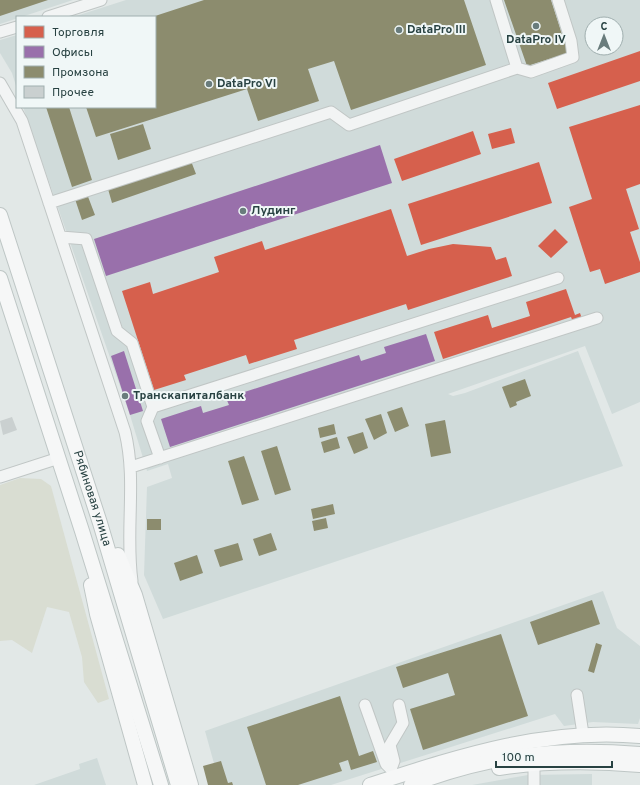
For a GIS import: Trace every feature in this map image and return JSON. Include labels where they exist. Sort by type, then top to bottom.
[{"type":"main road","name":"Рябиновая улица","points":[[0,215],[100,523],[178,785]]},
{"type":"main road","name":"Рябиновая улица","points":[[0,278],[82,531],[161,785]]},
{"type":"main road","points":[[100,523],[117,554],[135,595],[191,785]]},
{"type":"main road","points":[[82,531],[97,614],[145,785]]},
{"type":"main road","points":[[370,785],[393,773],[493,749],[556,737],[604,733],[640,736]]},
{"type":"main road","points":[[493,749],[574,744],[640,747]]},
{"type":"main road","points":[[411,785],[467,766],[522,755],[574,751],[640,754]]},
{"type":"main road","points":[[425,784],[485,770],[534,764],[596,762],[640,766]]},
{"type":"street","points":[[496,0],[517,68]]},
{"type":"street","points":[[49,202],[331,112],[349,125],[517,68],[531,72],[573,57],[571,41],[558,0]]},
{"type":"street","points":[[51,16],[96,1]]},
{"type":"street","points":[[0,32],[16,27]]},
{"type":"street","points":[[0,83],[22,121],[125,432],[131,467],[130,549],[135,595]]},
{"type":"street","points":[[61,237],[86,239],[117,331],[132,343],[153,407],[147,421],[160,458]]},
{"type":"street","points":[[153,407],[558,278]]},
{"type":"street","points":[[131,467],[597,318]]},
{"type":"street","points":[[0,477],[58,458]]},
{"type":"street","points":[[577,695],[583,734]]},
{"type":"street","points":[[365,705],[386,764],[393,773]]},
{"type":"street","points":[[393,773],[394,761],[390,745],[404,723],[399,705]]},
{"type":"street","points":[[534,764],[534,785]]},
{"type":"shaded area","points":[[0,0],[73,0],[24,16],[16,16],[16,19],[0,24]]},
{"type":"shaded area","points":[[126,0],[640,0],[640,402],[612,414],[585,346],[448,394],[453,396],[465,393],[578,351],[623,466],[163,619],[144,575],[147,487],[172,478],[168,464],[147,471],[130,415],[23,108],[156,108],[156,16],[76,16]]},
{"type":"shaded area","points":[[16,35],[16,86],[12,73],[0,53],[0,40]]},
{"type":"shaded area","points":[[20,478],[41,479],[51,486],[109,699],[98,703],[84,682],[82,657],[69,612],[47,607],[32,653],[12,640],[0,641],[0,485]]},
{"type":"shaded area","points":[[603,591],[617,628],[640,646],[640,718],[638,724],[593,722],[564,726],[555,714],[331,785],[220,785],[205,731]]},
{"type":"shaded area","points":[[97,758],[106,785],[34,785],[80,769],[79,764]]},
{"type":"shaded area","points":[[592,774],[592,785],[472,785],[528,775]]},
{"type":"building: Торговля","points":[[640,51],[640,81],[557,109],[548,83]]},
{"type":"building: Торговля","points":[[640,105],[640,184],[626,189],[639,229],[630,232],[640,262],[640,272],[605,284],[600,269],[590,272],[569,207],[592,199],[569,127]]},
{"type":"building: Торговля","points":[[511,128],[515,143],[492,149],[488,134]]},
{"type":"building: Торговля","points":[[473,131],[481,154],[402,181],[394,159]]},
{"type":"building: Торговля","points":[[539,162],[552,203],[421,245],[408,204]]},
{"type":"building: Торговля","points":[[391,209],[407,256],[429,249],[453,244],[491,247],[496,260],[506,257],[512,276],[408,310],[406,304],[294,340],[297,349],[249,364],[246,355],[184,375],[186,380],[154,390],[122,291],[150,282],[153,294],[219,272],[214,257],[262,241],[265,250]]},
{"type":"building: Торговля","points":[[555,229],[568,242],[551,258],[538,246]]},
{"type":"building: Торговля","points":[[566,289],[575,315],[580,313],[582,319],[573,322],[571,317],[443,359],[434,332],[488,315],[492,328],[530,316],[526,302]]},
{"type":"building: Офисы","name":"Лудинг","points":[[380,145],[392,183],[106,276],[94,239]]},
{"type":"building: Офисы","points":[[426,334],[435,361],[170,447],[161,419],[201,406],[203,413],[229,405],[226,398],[359,355],[361,361],[386,353],[384,347]]},
{"type":"building: Офисы","points":[[124,351],[143,411],[130,415],[111,356]]},
{"type":"building: Промзона","points":[[0,0],[48,0],[0,16]]},
{"type":"building: Промзона","points":[[204,0],[464,0],[486,65],[351,110],[334,61],[308,69],[319,101],[258,121],[247,89],[96,137],[86,108],[156,108],[155,16]]},
{"type":"building: Промзона","name":"DataPro IV","points":[[504,0],[551,0],[568,53],[527,66]]},
{"type":"building: Промзона","points":[[46,108],[69,108],[92,180],[72,187]]},
{"type":"building: Промзона","points":[[143,124],[151,149],[118,160],[110,134]]},
{"type":"building: Промзона","points":[[191,161],[196,174],[112,203],[108,189]]},
{"type":"building: Промзона","points":[[87,194],[95,215],[82,220],[75,199]]},
{"type":"building: Промзона","points":[[525,379],[531,396],[516,402],[517,405],[510,408],[502,387]]},
{"type":"building: Промзона","points":[[402,407],[409,426],[395,432],[387,412]]},
{"type":"building: Промзона","points":[[381,414],[387,433],[374,440],[365,419]]},
{"type":"building: Промзона","points":[[445,420],[451,453],[431,457],[425,424]]},
{"type":"building: Промзона","points":[[334,424],[336,434],[320,438],[318,428]]},
{"type":"building: Промзона","points":[[363,432],[368,448],[354,454],[347,437]]},
{"type":"building: Промзона","points":[[337,437],[340,448],[324,453],[321,442]]},
{"type":"building: Промзона","points":[[277,446],[291,490],[275,495],[261,451]]},
{"type":"building: Промзона","points":[[244,456],[259,500],[242,505],[228,461]]},
{"type":"building: Промзона","points":[[333,504],[335,514],[313,519],[311,509]]},
{"type":"building: Промзона","points":[[326,518],[328,528],[314,531],[312,521]]},
{"type":"building: Промзона","points":[[147,519],[161,519],[161,530],[147,530]]},
{"type":"building: Промзона","points":[[271,533],[277,550],[259,556],[253,539]]},
{"type":"building: Промзона","points":[[238,543],[243,560],[220,567],[214,550]]},
{"type":"building: Промзона","points":[[197,555],[203,573],[180,581],[174,563]]},
{"type":"building: Промзона","points":[[592,600],[600,624],[538,645],[530,622]]},
{"type":"building: Промзона","points":[[501,634],[528,716],[423,750],[410,709],[455,695],[448,673],[403,688],[396,667]]},
{"type":"building: Промзона","points":[[596,643],[602,645],[594,673],[588,671]]},
{"type":"building: Промзона","points":[[340,696],[359,756],[373,751],[377,762],[351,770],[348,760],[339,763],[342,771],[298,785],[266,785],[247,727]]},
{"type":"building: Промзона","points":[[221,761],[228,783],[232,782],[233,785],[208,785],[203,766]]},
{"type":"building: Прочее","points":[[12,417],[17,430],[3,435],[0,421]]},
{"type":"place","name":"DataPro IV","points":[[536,26]]},
{"type":"place","name":"DataPro III","points":[[399,30]]},
{"type":"place","name":"DataPro VI","points":[[209,84]]},
{"type":"place","name":"Лудинг","points":[[243,211]]},
{"type":"place","name":"Транскапиталбанк","points":[[125,396]]}]
